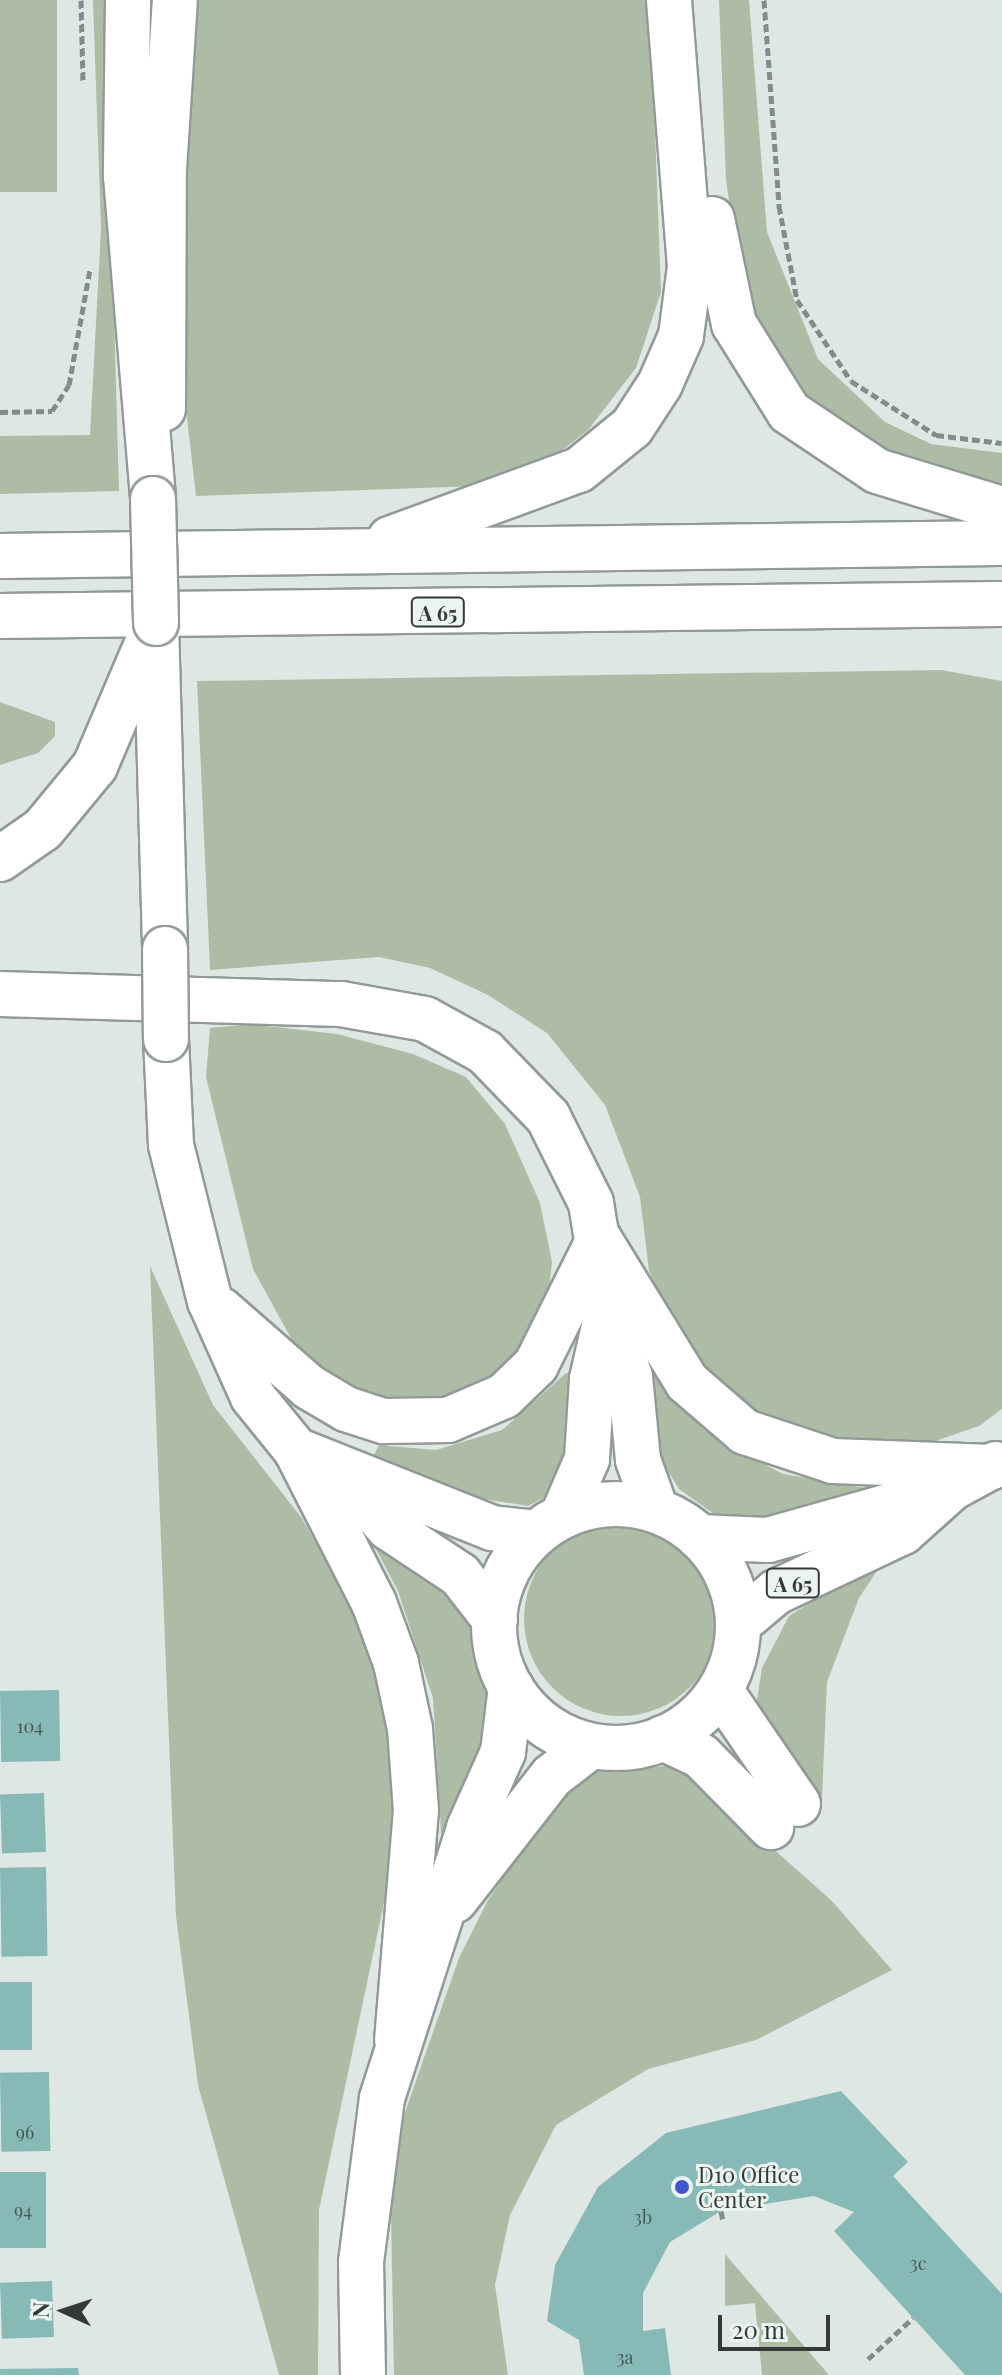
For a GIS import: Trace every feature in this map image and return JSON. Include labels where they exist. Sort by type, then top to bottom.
[{"type":"main road","points":[[128,0],[126,176],[153,499],[156,623],[141,705],[165,949],[166,1039],[173,1156],[210,1301],[253,1397],[296,1450],[374,1603],[410,1729],[414,1853],[397,2040],[361,2262],[363,2375]]},
{"type":"main road","points":[[153,499],[167,370],[164,169],[175,0]]},
{"type":"main road","points":[[358,550],[567,477],[632,427],[660,384],[681,336],[690,267],[669,0]]},
{"type":"main road","points":[[697,0],[720,283],[749,357],[789,412],[849,458],[904,483],[1002,509]]},
{"type":"main road","points":[[0,556],[1002,543]]},
{"type":"main road","name":"A 65","points":[[0,616],[1002,604]]},
{"type":"main road","name":"A 65","points":[[875,607],[1002,632]]},
{"type":"main road","points":[[0,859],[71,800],[141,705]]},
{"type":"main road","points":[[0,994],[139,1004],[280,999],[425,1019],[485,1052],[548,1117],[579,1173],[599,1239],[608,1308],[630,1377],[638,1460],[656,1510]]},
{"type":"main road","points":[[210,1301],[327,1399],[384,1421],[425,1424],[479,1411],[520,1382],[551,1341],[599,1239]]},
{"type":"main road","points":[[599,1239],[687,1382],[745,1432],[833,1461],[997,1463]]},
{"type":"main road","points":[[495,1620],[507,1571],[549,1524],[587,1459],[592,1379],[608,1308]]},
{"type":"main road","points":[[296,1450],[339,1472],[492,1528],[549,1524],[612,1504],[656,1510],[699,1537],[727,1575],[738,1624],[720,1690],[695,1719],[663,1738],[591,1746],[545,1783],[445,1911]]},
{"type":"main road","name":"A 65","points":[[738,1624],[776,1592],[903,1532],[952,1488],[997,1463]]},
{"type":"main road","points":[[339,1472],[389,1528],[460,1575],[495,1620],[511,1687],[507,1739],[469,1828],[445,1911],[397,2040]]},
{"type":"main road","points":[[699,1537],[768,1540],[895,1498],[952,1488]]},
{"type":"main road","points":[[511,1687],[537,1718],[591,1746]]},
{"type":"main road","points":[[663,1738],[701,1756],[784,1816],[720,1690]]},
{"type":"path","points":[[81,0],[83,96]]},
{"type":"path","points":[[764,0],[779,206],[797,300],[851,381],[936,435],[1002,443]]},
{"type":"path","points":[[0,412],[52,411],[69,385],[89,258]]},
{"type":"path","points":[[721,2211],[723,2221]]},
{"type":"path","points":[[868,2359],[913,2318]]},
{"type":"green space","points":[[0,0],[57,0],[57,192],[0,192]]},
{"type":"green space","points":[[93,0],[105,0],[119,491],[0,494],[0,436],[90,435],[101,229]]},
{"type":"green space","points":[[197,0],[654,0],[666,95],[654,102],[661,292],[636,368],[588,430],[555,456],[477,486],[196,496],[186,409],[181,162]]},
{"type":"green space","points":[[719,0],[749,0],[767,232],[818,359],[885,422],[931,444],[1002,453],[1002,483],[927,469],[878,445],[808,397],[768,342],[739,270],[726,180]]},
{"type":"green space","points":[[941,670],[1002,681],[1002,1409],[979,1426],[924,1445],[858,1447],[763,1425],[721,1390],[678,1331],[649,1271],[640,1197],[605,1105],[547,1033],[488,995],[430,968],[379,957],[210,970],[197,681]]},
{"type":"green space","points":[[0,702],[55,722],[55,736],[38,753],[0,765]]},
{"type":"green space","points":[[250,1024],[337,1034],[413,1054],[466,1077],[505,1124],[540,1203],[552,1262],[546,1315],[497,1382],[405,1411],[329,1384],[292,1340],[253,1269],[206,1077],[210,1028]]},
{"type":"green space","points":[[150,1266],[213,1405],[301,1517],[350,1601],[377,1672],[394,1788],[393,1860],[319,2210],[318,2375],[279,2375],[198,2085],[176,1916]]},
{"type":"green space","points":[[653,1365],[704,1430],[741,1452],[783,1474],[877,1490],[765,1526],[714,1514],[679,1489],[660,1458]]},
{"type":"green space","points":[[566,1373],[579,1376],[575,1463],[549,1495],[528,1506],[459,1495],[374,1455],[379,1445],[436,1450],[502,1430]]},
{"type":"green space","points":[[621,1522],[658,1529],[690,1550],[711,1582],[718,1619],[711,1656],[690,1688],[658,1709],[621,1716],[584,1709],[552,1688],[531,1656],[524,1619],[531,1582],[552,1550],[584,1529]]},
{"type":"green space","points":[[368,1534],[444,1579],[474,1619],[498,1714],[442,1849],[433,1698],[398,1591]]},
{"type":"green space","points":[[872,1565],[877,1571],[859,1598],[827,1682],[822,1799],[763,1720],[757,1699],[762,1668],[789,1616]]},
{"type":"green space","points":[[667,1766],[686,1771],[832,1901],[892,1970],[756,2040],[648,2069],[556,2125],[510,2215],[495,2285],[508,2375],[394,2375],[391,2214],[404,2115],[459,1958],[488,1900],[559,1797],[588,1772]]},
{"type":"green space","points":[[725,2254],[829,2375],[762,2375],[755,2303],[725,2306]]},
{"type":"building","points":[[59,1690],[60,1761],[1,1762],[0,1691]]},
{"type":"building","points":[[44,1793],[46,1852],[2,1853],[0,1795]]},
{"type":"building","points":[[46,1867],[48,1956],[2,1957],[0,1868]]},
{"type":"building","points":[[0,1982],[32,1982],[32,2050],[0,2050]]},
{"type":"building","points":[[49,2072],[50,2151],[1,2152],[0,2073]]},
{"type":"building","points":[[841,2091],[908,2162],[893,2176],[1002,2294],[1002,2375],[965,2375],[834,2231],[854,2212],[814,2196],[721,2211],[670,2242],[643,2293],[643,2331],[665,2328],[671,2375],[584,2375],[579,2340],[547,2321],[555,2265],[598,2187],[666,2133]]},
{"type":"building","points":[[0,2172],[46,2172],[46,2248],[0,2248]]},
{"type":"building","points":[[52,2281],[54,2337],[2,2339],[0,2283]]},
{"type":"building","points":[[78,2368],[79,2375],[0,2375],[0,2369]]},
{"type":"place","name":"D10 Office Center","points":[[682,2187]]}]
